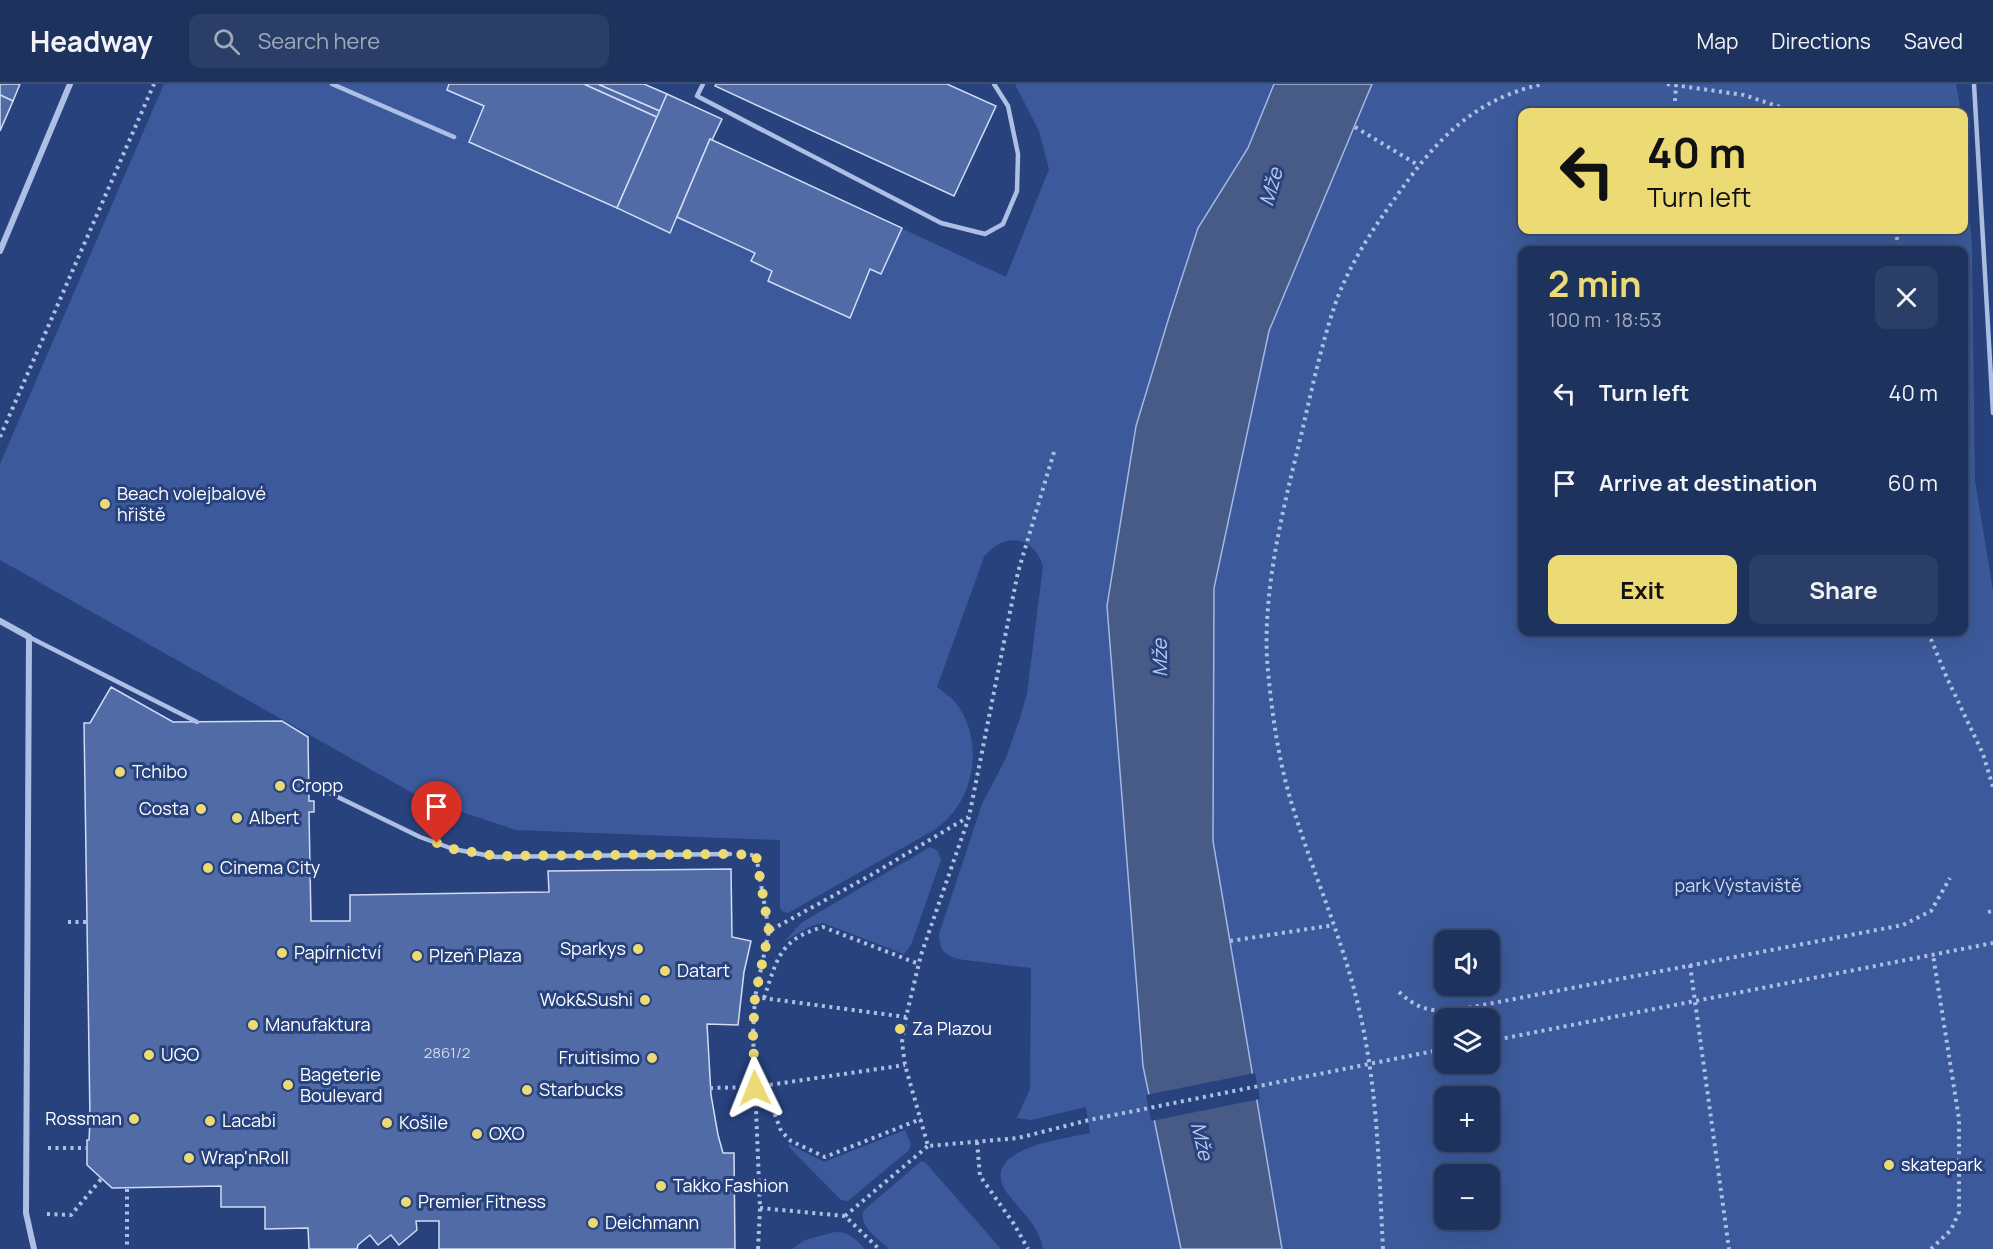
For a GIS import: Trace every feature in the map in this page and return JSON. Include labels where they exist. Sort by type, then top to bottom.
[{"type":"street","points":[[0,251],[70,84]]},
{"type":"street","points":[[0,621],[29,637],[26,1213],[34,1249]]},
{"type":"lane","points":[[332,84],[454,137]]},
{"type":"lane","points":[[703,84],[697,96],[941,223],[985,234],[1003,224],[1017,191],[1018,154],[1008,106],[994,84]]},
{"type":"lane","points":[[1974,84],[1993,413]]},
{"type":"lane","points":[[29,637],[197,722]]},
{"type":"lane","points":[[309,783],[420,837],[453,849],[496,856],[730,854]]},
{"type":"path","points":[[0,437],[154,84]]},
{"type":"path","points":[[1383,1249],[1378,1135],[1361,1017],[1334,925],[1290,798],[1274,725],[1268,666],[1268,613],[1273,571],[1286,497],[1327,328],[1339,295],[1356,260],[1379,220],[1418,165],[1443,136],[1470,114],[1495,100],[1543,84]]},
{"type":"path","points":[[1667,84],[1744,95],[1783,108]]},
{"type":"path","points":[[1675,101],[1676,85]]},
{"type":"path","points":[[1355,128],[1418,165]]},
{"type":"path","points":[[928,1146],[905,1065],[902,1042],[906,1017],[919,964],[969,816],[1018,572],[1054,452]]},
{"type":"path","points":[[1930,636],[1983,754],[1993,787]]},
{"type":"path","points":[[769,931],[871,875],[969,816]]},
{"type":"path","points":[[730,854],[756,855],[769,931],[755,997],[753,1034],[760,1208],[758,1249]]},
{"type":"path","points":[[1399,992],[1406,999],[1429,1011],[1451,1011],[1903,925],[1930,911],[1950,878]]},
{"type":"path","points":[[68,922],[87,922]]},
{"type":"path","points":[[1230,941],[1334,925]]},
{"type":"path","points":[[764,998],[778,956],[787,944],[823,927],[919,964]]},
{"type":"path","points":[[1500,1039],[1993,943]]},
{"type":"path","points":[[1931,1249],[1951,1230],[1959,1212],[1959,1119],[1933,955]]},
{"type":"path","points":[[1690,965],[1729,1249]]},
{"type":"path","points":[[755,997],[906,1017]]},
{"type":"path","points":[[845,1216],[928,1146],[1018,1138],[1089,1120],[1434,1051]]},
{"type":"path","points":[[710,1088],[755,1088],[905,1065]]},
{"type":"path","points":[[764,1086],[781,1131],[791,1141],[825,1157],[921,1119]]},
{"type":"path","points":[[977,1142],[980,1176],[1014,1224],[1028,1249]]},
{"type":"path","points":[[26,1148],[87,1148]]},
{"type":"path","points":[[26,1213],[71,1215],[102,1178]]},
{"type":"path","points":[[127,1189],[128,1249]]},
{"type":"path","points":[[760,1208],[845,1216],[879,1249]]},
{"type":"green space","points":[[164,84],[584,84],[710,139],[1006,277],[1049,169],[1039,131],[1015,84],[1274,84],[1248,148],[1198,228],[1107,605],[1143,1066],[1181,1249],[1043,1249],[1034,1226],[1008,1194],[1001,1179],[1003,1166],[1012,1157],[1026,1149],[1090,1133],[1086,1107],[1031,1120],[1017,1118],[1030,1089],[1031,968],[957,959],[945,953],[940,944],[939,934],[982,804],[1006,758],[1027,694],[1043,566],[1032,548],[1025,543],[1017,540],[1000,544],[984,557],[937,687],[955,702],[965,718],[971,735],[972,770],[959,804],[934,830],[788,913],[780,908],[780,840],[516,830],[423,799],[0,560],[0,464]]},
{"type":"green space","name":"park Výstaviště","points":[[1372,84],[1956,84],[1960,108],[1518,108],[1518,234],[1968,234],[1968,192],[1972,247],[1975,481],[1993,590],[1993,1249],[1282,1249],[1213,841],[1214,588],[1269,331]]},
{"type":"green space","points":[[930,847],[938,851],[941,860],[911,945],[904,954],[823,923],[811,926],[785,941],[801,923]]},
{"type":"green space","points":[[905,1130],[911,1144],[909,1150],[848,1201],[841,1200],[789,1147],[789,1144],[824,1162]]},
{"type":"green space","points":[[920,1162],[925,1162],[1001,1249],[889,1249],[871,1232],[864,1222],[863,1211]]},
{"type":"green space","points":[[835,1232],[852,1237],[865,1249],[792,1249],[805,1240]]},
{"type":"water","name":"Mže","points":[[1274,84],[1372,84],[1269,331],[1214,588],[1213,841],[1282,1249],[1181,1249],[1143,1066],[1107,606],[1136,426],[1170,314],[1198,228],[1248,148]]},
{"type":"pier","points":[[1255,1073],[1260,1099],[1151,1121],[1146,1095]]},
{"type":"building","points":[[0,84],[20,84],[13,101],[0,95]]},
{"type":"building","points":[[449,84],[584,84],[657,117],[617,208],[469,142],[484,106],[447,90]]},
{"type":"building","points":[[584,84],[598,84],[660,111],[657,117]]},
{"type":"building","points":[[598,84],[644,84],[667,94],[660,111]]},
{"type":"building","points":[[716,84],[947,84],[996,106],[954,196],[715,86]]},
{"type":"building","points":[[667,94],[722,119],[712,140],[710,139],[670,233],[617,208]]},
{"type":"building","points":[[0,95],[13,101],[0,131]]},
{"type":"building","points":[[710,139],[902,228],[881,274],[870,269],[850,318],[768,281],[772,271],[751,261],[755,253],[677,217]]},
{"type":"building","name":"Plzeň Plaza","points":[[111,687],[173,722],[282,721],[308,737],[309,801],[314,801],[314,812],[309,812],[311,921],[350,921],[350,895],[549,892],[548,871],[731,869],[732,937],[751,941],[744,972],[738,1025],[707,1024],[711,1095],[718,1135],[723,1153],[734,1153],[735,1249],[439,1249],[439,1221],[416,1221],[417,1230],[399,1245],[391,1235],[378,1245],[370,1235],[358,1245],[357,1249],[309,1249],[308,1228],[265,1229],[265,1207],[221,1207],[221,1186],[112,1188],[87,1165],[90,1120],[84,723],[90,723]]},
{"type":"place","name":"Beach volejbalové hřiště","points":[[105,504]]},
{"type":"place","name":"Tchibo","points":[[120,772]]},
{"type":"place","name":"Cropp","points":[[280,786]]},
{"type":"place","name":"Costa","points":[[201,809]]},
{"type":"place","name":"Albert","points":[[237,818]]},
{"type":"place","name":"Cinema City","points":[[208,868]]},
{"type":"place","name":"Sparkys","points":[[638,949]]},
{"type":"place","name":"Papírnictví","points":[[282,953]]},
{"type":"place","name":"Plzeň Plaza","points":[[417,956]]},
{"type":"place","name":"Datart","points":[[665,971]]},
{"type":"place","name":"Wok&Sushi","points":[[645,1000]]},
{"type":"place","name":"Manufaktura","points":[[253,1025]]},
{"type":"place","name":"Za Plazou","points":[[900,1029]]},
{"type":"place","name":"UGO","points":[[149,1055]]},
{"type":"place","name":"Fruitisimo","points":[[652,1058]]},
{"type":"place","name":"Bageterie Boulevard","points":[[288,1085]]},
{"type":"place","name":"Starbucks","points":[[527,1090]]},
{"type":"place","name":"Rossman","points":[[134,1119]]},
{"type":"place","name":"Lacabi","points":[[210,1121]]},
{"type":"place","name":"Košile","points":[[387,1123]]},
{"type":"place","name":"OXO","points":[[477,1134]]},
{"type":"place","name":"Wrap'nRoll","points":[[189,1158]]},
{"type":"place","name":"skatepark","points":[[1889,1165]]},
{"type":"place","name":"Takko Fashion","points":[[661,1186]]},
{"type":"place","name":"Premier Fitness","points":[[406,1202]]},
{"type":"place","name":"Deichmann","points":[[593,1223]]},
{"type":"route","points":[[437,843],[453,849],[496,856],[756,855],[769,931],[755,997],[753,1034],[755,1088]]}]
